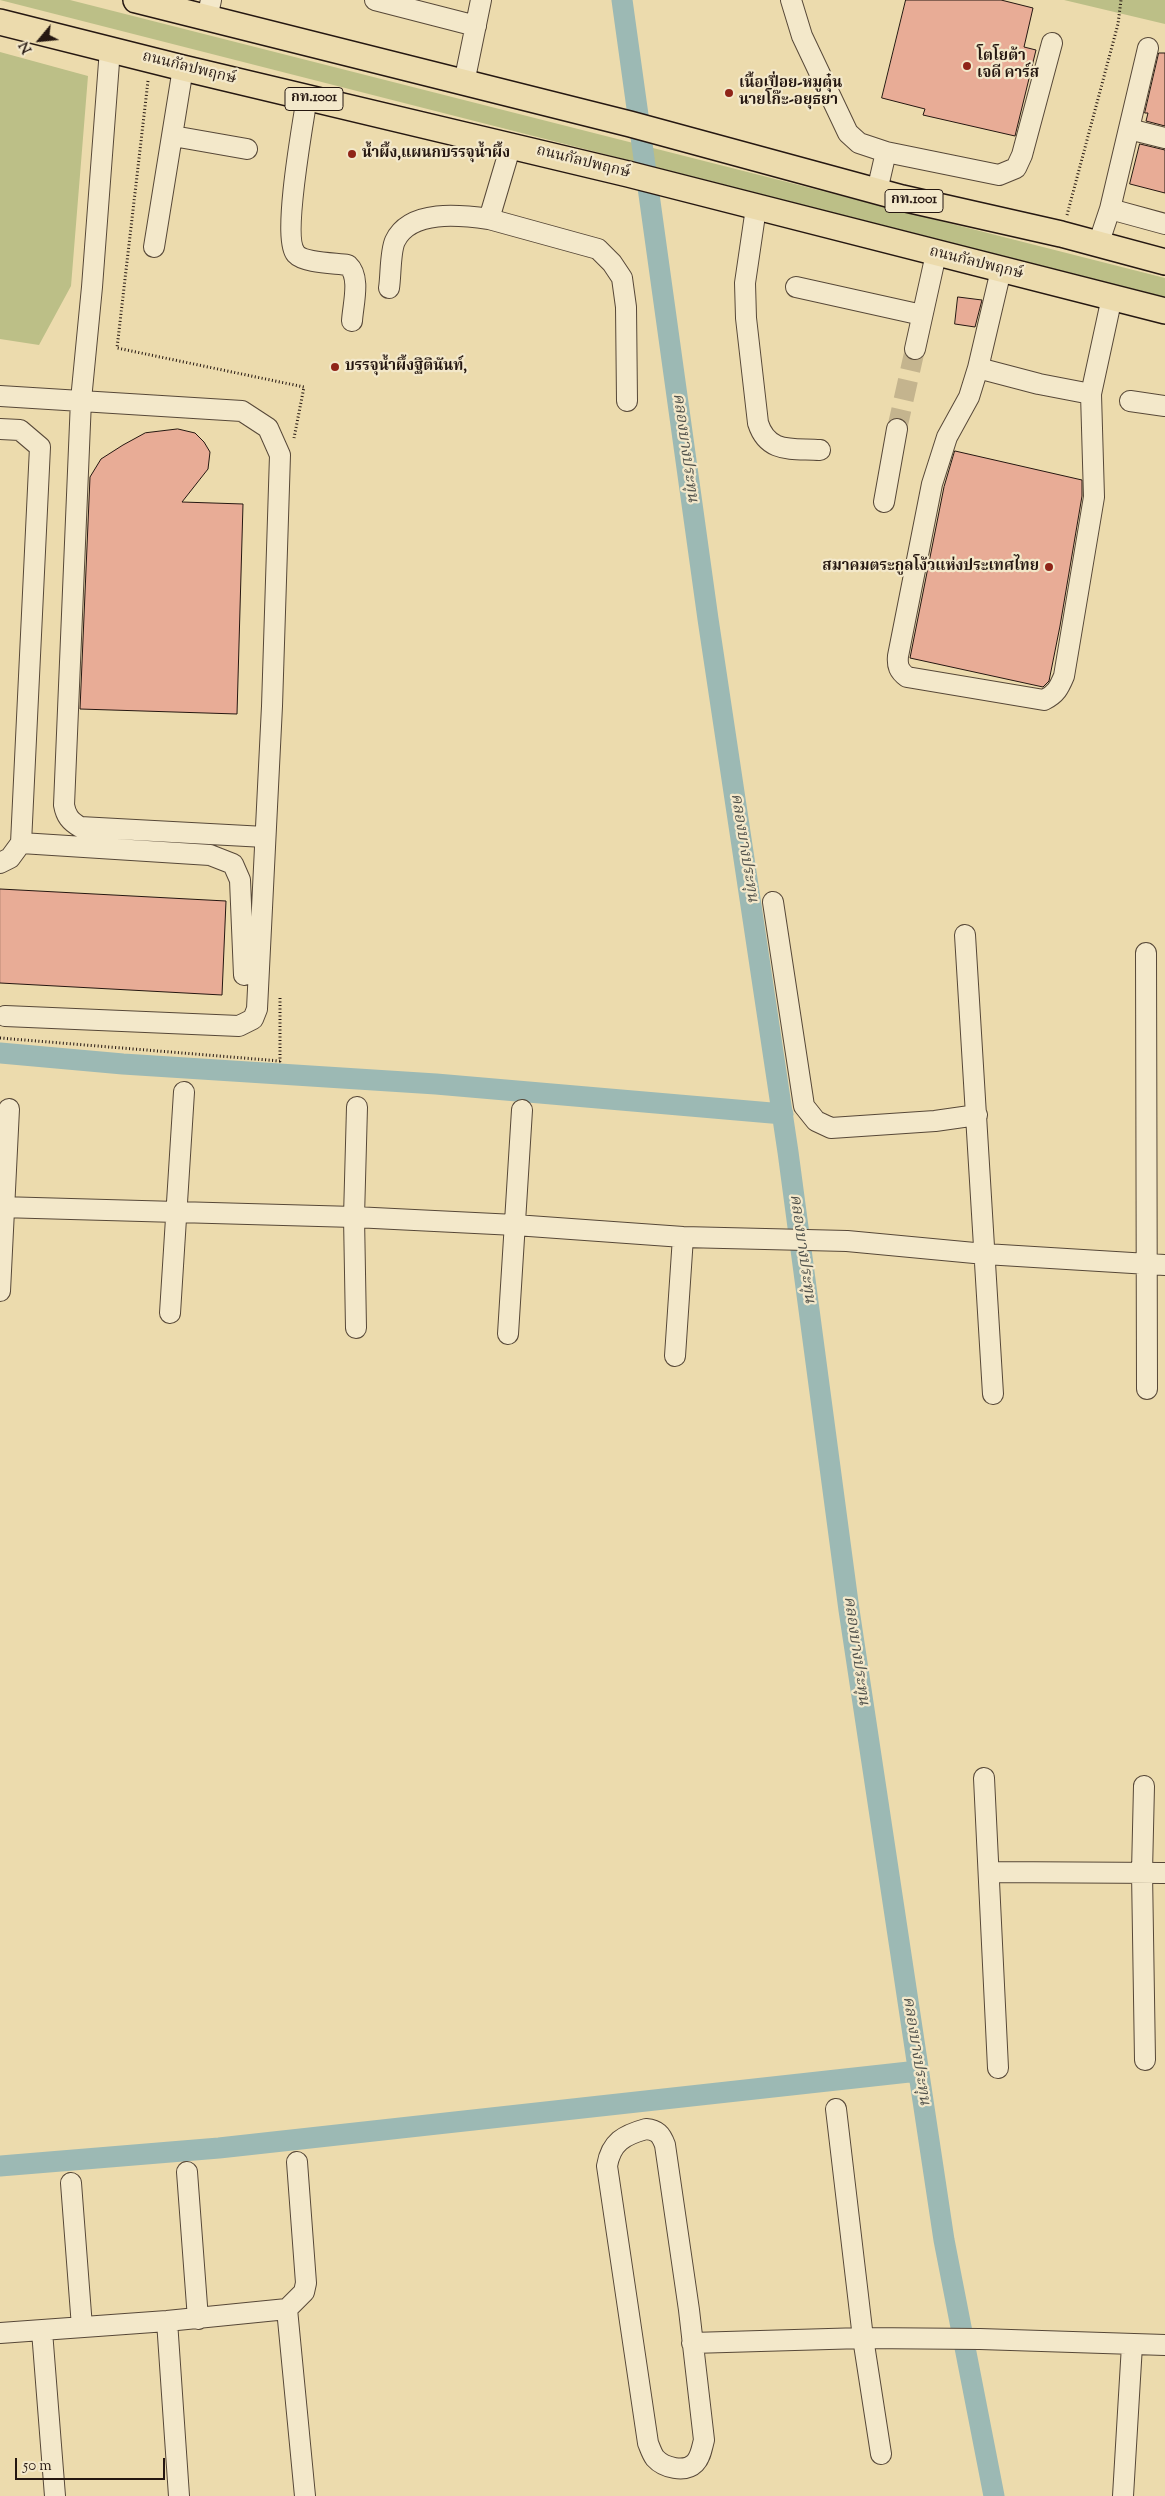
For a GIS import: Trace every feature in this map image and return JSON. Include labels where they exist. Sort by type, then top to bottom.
[{"type":"main road","name":"กท.1001","points":[[152,2],[209,9],[464,83],[665,133],[876,191],[1061,234],[1165,262]]},
{"type":"main road","name":"ถนนกัลปพฤกษ์","points":[[0,22],[183,68],[628,174],[1165,311]]},
{"type":"street","points":[[375,0],[405,3],[476,26]]},
{"type":"street","points":[[464,83],[481,0]]},
{"type":"street","points":[[791,0],[802,36],[848,133],[860,144],[886,152],[1000,175],[1016,168],[1022,155],[1052,43]]},
{"type":"street","points":[[1098,245],[1110,209],[1148,48]]},
{"type":"street","points":[[110,50],[92,287],[81,400],[65,813],[70,821],[80,827],[264,837]]},
{"type":"street","points":[[154,247],[183,68]]},
{"type":"street","points":[[307,97],[291,220],[291,242],[296,254],[304,259],[348,265],[353,270],[355,277],[352,321]]},
{"type":"street","points":[[1129,130],[1165,138]]},
{"type":"street","points":[[173,136],[247,149]]},
{"type":"street","points":[[488,219],[511,145]]},
{"type":"street","points":[[876,191],[886,152]]},
{"type":"street","points":[[756,208],[745,283],[746,318],[758,423],[762,437],[779,448],[820,450]]},
{"type":"street","points":[[1110,209],[1165,224]]},
{"type":"street","points":[[389,288],[395,242],[405,229],[427,218],[455,214],[488,219],[598,249],[612,263],[622,278],[626,307],[627,401]]},
{"type":"street","points":[[915,349],[936,254]]},
{"type":"street","points":[[1001,270],[978,368],[969,397],[944,444],[924,516],[897,665],[901,673],[907,677],[1044,700],[1054,695],[1059,688],[1064,676],[1094,497],[1091,394],[1112,297]]},
{"type":"street","points":[[796,286],[922,315]]},
{"type":"street","points":[[978,368],[1039,384],[1091,394]]},
{"type":"street","points":[[0,396],[242,410],[268,428],[280,455],[272,706],[264,837],[257,1009],[253,1019],[239,1026],[5,1016]]},
{"type":"street","points":[[1130,401],[1165,406]]},
{"type":"street","points":[[0,429],[20,430],[40,446],[21,843],[10,858],[0,863]]},
{"type":"street","points":[[884,502],[897,429]]},
{"type":"street","points":[[21,843],[210,855],[233,864],[240,880],[244,976]]},
{"type":"street","points":[[773,902],[804,1106],[816,1121],[831,1128],[935,1121],[977,1116]]},
{"type":"street","points":[[965,935],[993,1394]]},
{"type":"street","points":[[1146,953],[1156,1264],[1147,1388]]},
{"type":"street","points":[[170,1313],[184,1092]]},
{"type":"street","points":[[356,1106],[354,1217],[356,1328]]},
{"type":"street","points":[[0,1291],[9,1109]]},
{"type":"street","points":[[508,1334],[522,1110]]},
{"type":"street","points":[[3,1207],[354,1217],[515,1225],[683,1237],[750,1237],[846,1241],[985,1254],[1156,1264]]},
{"type":"street","points":[[675,1356],[683,1237]]},
{"type":"street","points":[[984,1778],[998,2068]]},
{"type":"street","points":[[1144,1786],[1142,1872],[1145,2060]]},
{"type":"street","points":[[988,1872],[1165,1873]]},
{"type":"street","points":[[836,2109],[863,2338],[881,2454]]},
{"type":"street","points":[[646,2129],[655,2130],[662,2136],[665,2145],[692,2343],[704,2440],[701,2452],[695,2462],[688,2467],[669,2467],[654,2456],[648,2443],[606,2166],[614,2144],[629,2134],[646,2129]]},
{"type":"street","points":[[0,2333],[198,2319],[287,2309],[304,2292],[306,2282],[297,2162]]},
{"type":"street","points":[[187,2172],[198,2319]]},
{"type":"street","points":[[71,2183],[82,2327]]},
{"type":"street","points":[[287,2309],[305,2496]]},
{"type":"street","points":[[167,2321],[179,2496]]},
{"type":"street","points":[[42,2331],[55,2496]]},
{"type":"street","points":[[692,2343],[863,2338],[980,2339],[1165,2345]]},
{"type":"street","points":[[1123,2496],[1132,2345]]},
{"type":"path","points":[[1061,234],[1118,24],[1121,0]]},
{"type":"path","points":[[148,76],[117,348],[304,387],[294,441]]},
{"type":"path","points":[[0,1038],[280,1061],[280,993]]},
{"type":"green space","points":[[0,0],[70,0],[1165,278],[1165,297]]},
{"type":"green space","points":[[1064,0],[1165,0],[1165,24]]},
{"type":"green space","points":[[0,52],[88,76],[71,286],[39,345],[0,339]]},
{"type":"building","points":[[906,0],[1001,0],[1033,8],[1024,47],[1036,50],[1015,136],[923,115],[925,109],[882,98]]},
{"type":"building","points":[[1159,53],[1165,53],[1165,126],[1146,121],[1148,113],[1145,113]]},
{"type":"building","points":[[1140,144],[1165,150],[1165,193],[1130,184]]},
{"type":"building","points":[[958,297],[982,300],[975,327],[955,324]]},
{"type":"building","points":[[178,429],[195,433],[210,452],[208,469],[182,502],[243,504],[237,714],[80,709],[90,477],[101,459],[145,433]]},
{"type":"building","name":"สมาคมตระกูลโง้วแห่งประเทศไทย","points":[[955,451],[1082,480],[1082,496],[1060,626],[1049,681],[1043,687],[910,658],[944,487]]},
{"type":"building","points":[[0,889],[226,901],[222,995],[0,983]]},
{"type":"waterway","name":"คลองบางประทุน","points":[[622,0],[708,619],[788,1152],[849,1610],[944,2240],[994,2496]]},
{"type":"waterway","points":[[0,1053],[123,1064],[436,1084],[783,1114]]},
{"type":"waterway","points":[[0,2166],[219,2148],[918,2071]]},
{"type":"tunnel","points":[[897,429],[915,349]]},
{"type":"place","name":"โตโยต้า เจดี คาร์ส","points":[[967,66]]},
{"type":"place","name":"เนื้อเปื่อย-หมูตุ๋น นายโก๊ะ-อยุธยา","points":[[729,93]]},
{"type":"place","name":"น้ำผึ้ง,แผนกบรรจุน้ำผึ้ง","points":[[352,154]]},
{"type":"place","name":"บรรจุน้ำผึ้งฐิตินันท์,","points":[[335,367]]},
{"type":"place","name":"สมาคมตระกูลโง้วแห่งประเทศไทย","points":[[1049,567]]}]
